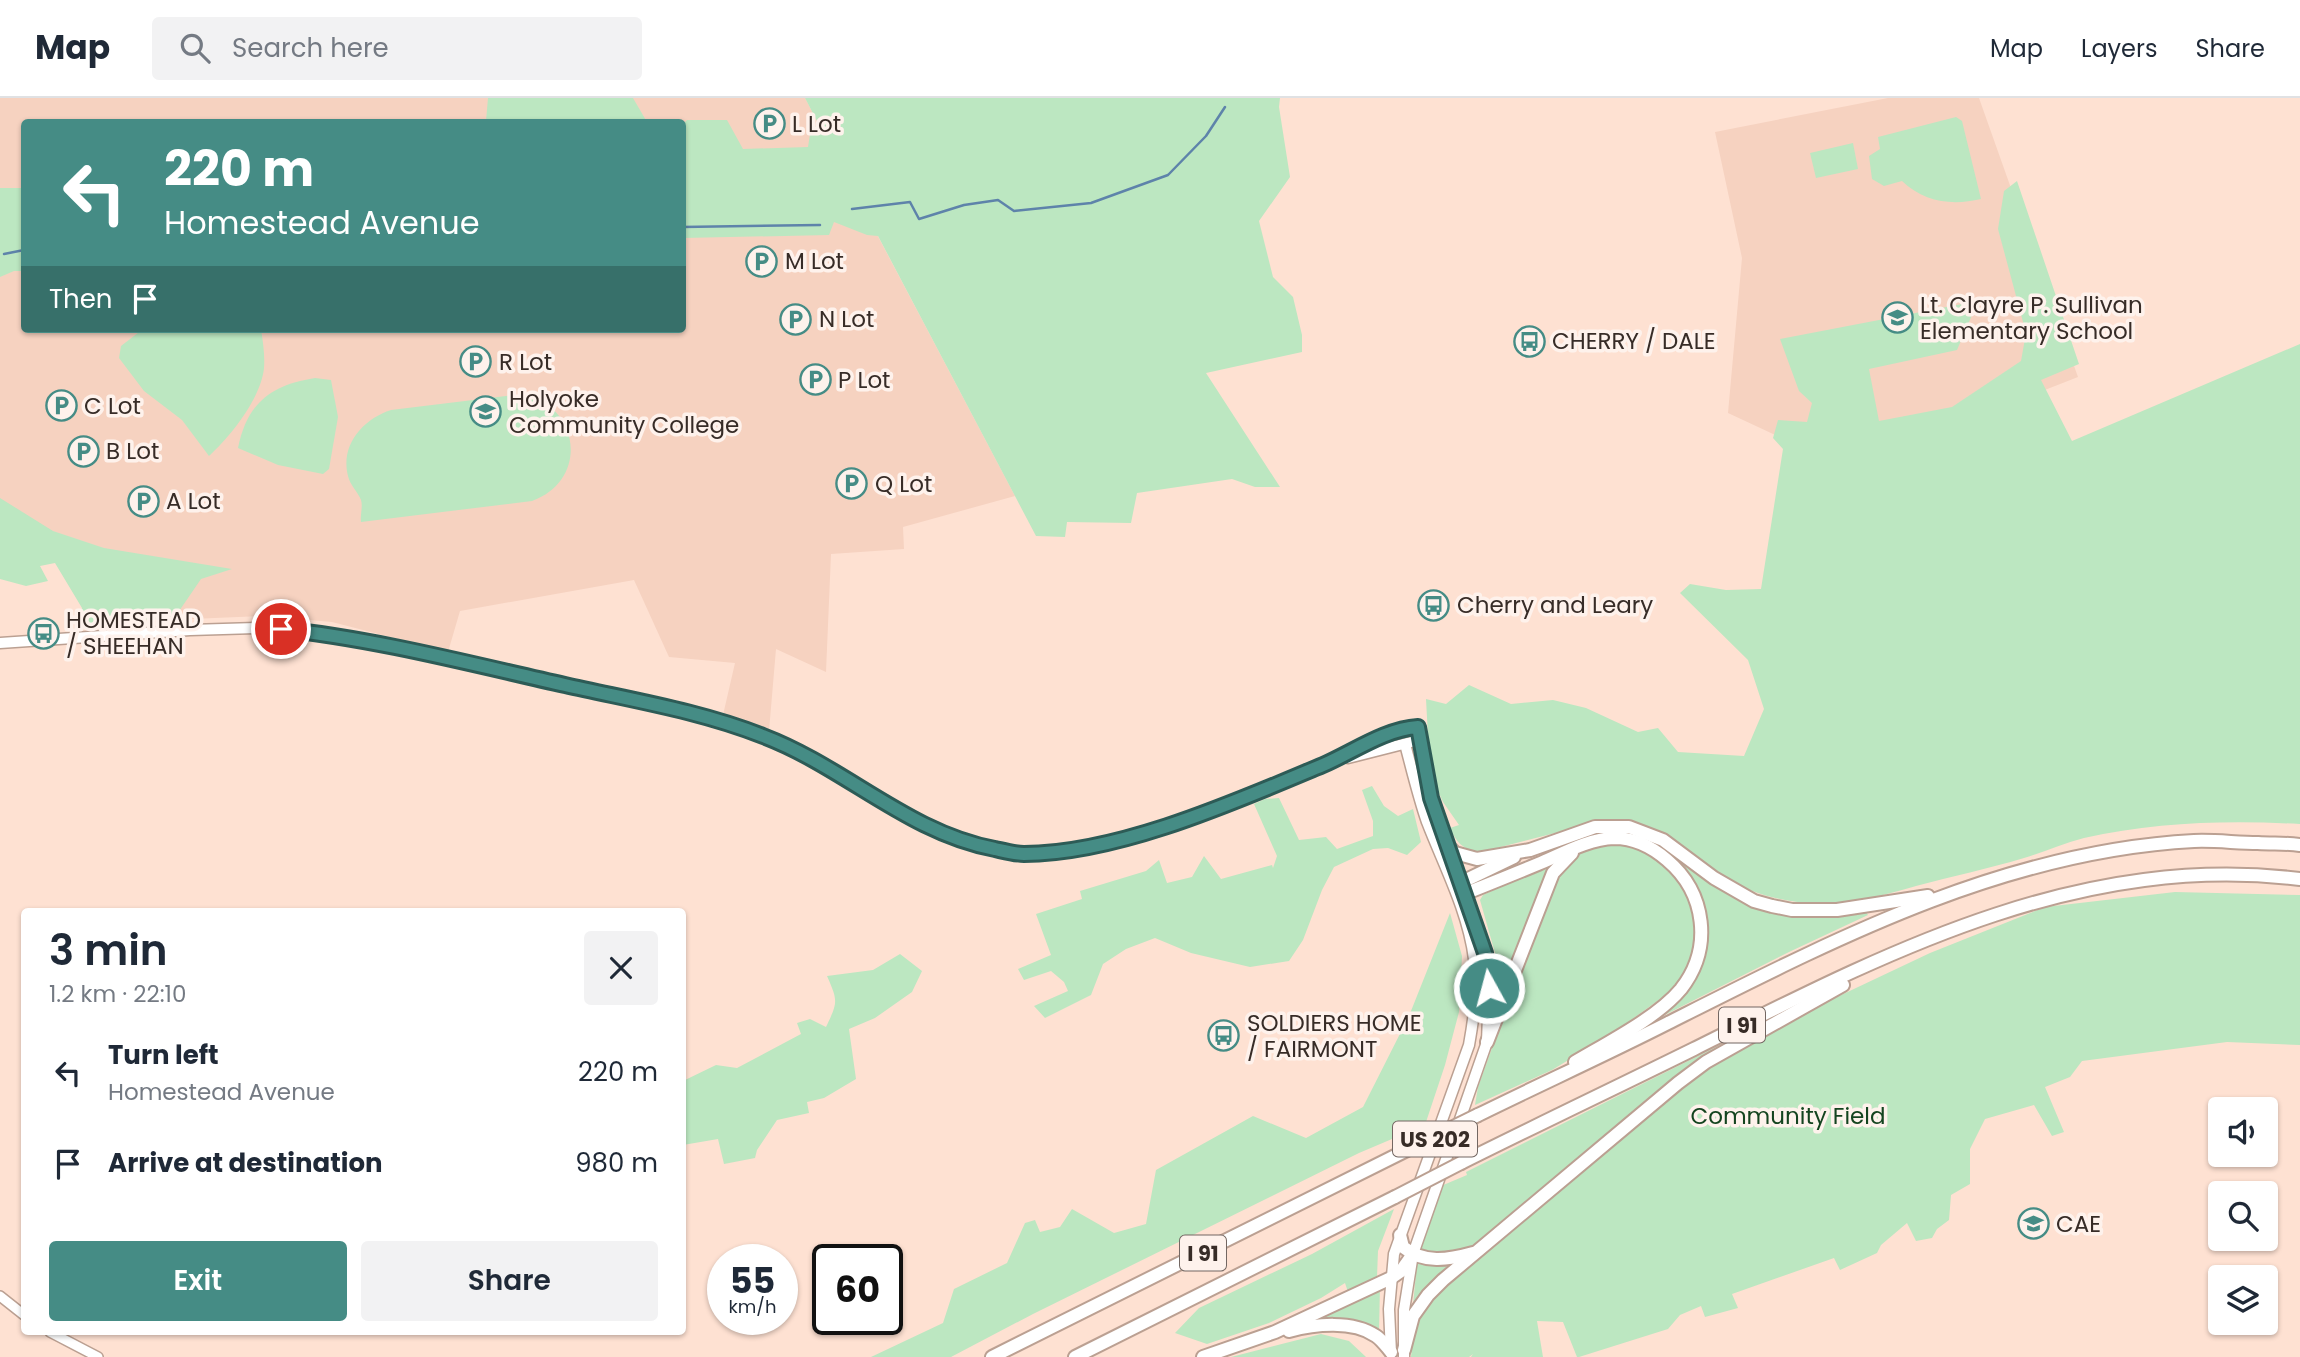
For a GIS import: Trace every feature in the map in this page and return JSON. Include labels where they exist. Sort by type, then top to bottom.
[{"type":"highway","points":[[1458,889],[1530,850],[1595,827],[1629,827],[1662,840],[1714,878],[1754,901],[1792,910],[1837,911],[1962,888]]},
{"type":"highway","points":[[1458,889],[1605,839],[1634,841],[1656,851],[1676,867],[1688,881],[1699,908],[1701,930],[1696,961],[1683,987],[1664,1005],[1617,1037],[1514,1097]]},
{"type":"highway","name":"I 91","points":[[992,1357],[1514,1097],[1598,1059],[1815,949],[1962,888],[2065,858],[2141,846],[2196,841],[2300,845]]},
{"type":"highway","points":[[1445,843],[1455,853],[1477,859],[1530,850]]},
{"type":"highway","points":[[1487,1042],[1553,873],[1582,846]]},
{"type":"highway","name":"I 91","points":[[1075,1357],[1792,999],[1992,914],[2046,898],[2123,882],[2196,875],[2300,879]]},
{"type":"highway","points":[[1275,1332],[1321,1326],[1349,1327],[1378,1337],[1397,1354],[1413,1316],[1443,1280],[1678,1083],[1706,1062],[1901,951]]},
{"type":"highway","points":[[1400,1235],[1403,1247],[1428,1259],[1446,1259],[1476,1252]]},
{"type":"highway","points":[[1203,1357],[1275,1332],[1391,1278],[1401,1271],[1413,1254]]},
{"type":"main road","points":[[0,643],[259,628],[303,631],[401,649],[743,728],[813,758],[910,818],[942,834],[978,846],[1020,854],[1081,849],[1174,823],[1326,764],[1403,728],[1418,727],[1419,740],[1326,764]]},
{"type":"main road","name":"US 202","points":[[1397,1354],[1391,1278],[1394,1254],[1469,1045],[1474,1018],[1474,957],[1469,931],[1431,798],[1419,740]]},
{"type":"main road","name":"US 202","points":[[1397,1354],[1413,1254],[1487,1042],[1489,988],[1485,953],[1426,819],[1405,744]]},
{"type":"main road","points":[[0,1296],[21,1313]]},
{"type":"main road","points":[[56,1335],[98,1357]]},
{"type":"shaded area","name":"Holyoke Community College","points":[[0,98],[805,98],[1015,496],[903,527],[904,549],[831,554],[826,672],[776,649],[769,731],[723,715],[735,663],[669,657],[634,580],[460,611],[448,652],[332,622],[265,616],[191,619],[95,628],[42,540],[0,553]]},
{"type":"shaded area","name":"Lt. Clayre P. Sullivan Elementary School","points":[[1888,98],[1979,98],[2078,377],[2017,401],[1790,442],[1728,413],[1742,258],[1715,132]]},
{"type":"green space","points":[[488,98],[633,98],[645,119],[486,119]]},
{"type":"green space","points":[[805,98],[1280,98],[1279,107],[1290,177],[1259,221],[1273,277],[1293,297],[1302,335],[1302,352],[1206,373],[1280,487],[1255,487],[1232,479],[1137,493],[1131,523],[1067,522],[1065,537],[1036,536],[878,236],[867,235],[834,222],[829,235],[686,238],[687,120],[727,120],[743,149],[808,147],[811,128],[819,125]]},
{"type":"green space","points":[[1956,117],[1962,121],[1981,199],[1949,202],[1920,194],[1902,181],[1884,186],[1872,179],[1869,156],[1880,149],[1878,137]]},
{"type":"green space","points":[[1853,143],[1858,169],[1816,178],[1810,153]]},
{"type":"green space","points":[[2017,181],[2079,364],[2041,380],[2072,441],[2300,344],[2300,824],[2246,822],[2138,828],[2076,840],[2032,856],[1880,896],[1829,904],[1780,899],[1744,888],[1705,865],[1662,834],[1630,822],[1590,824],[1477,853],[1460,844],[1450,828],[1459,825],[1443,802],[1430,773],[1426,699],[1446,704],[1469,685],[1511,704],[1553,700],[1586,708],[1638,732],[1658,728],[1678,752],[1744,756],[1764,709],[1748,660],[1680,593],[1690,584],[1726,590],[1761,589],[1783,449],[1773,438],[1778,420],[1807,422],[1812,403],[1799,391],[1780,339],[1978,301],[1957,350],[1869,369],[1879,421],[1952,407],[2021,361],[2026,333],[1998,229],[2004,191]]},
{"type":"green space","points":[[0,188],[21,188],[21,271],[0,277]]},
{"type":"green space","points":[[138,333],[262,333],[264,353],[262,380],[251,404],[235,427],[209,456],[182,420],[144,391],[119,358],[121,346]]},
{"type":"green space","points":[[315,378],[331,380],[338,417],[329,469],[323,474],[278,465],[238,448],[248,419],[263,399],[286,386]]},
{"type":"green space","points":[[515,395],[536,399],[553,409],[564,424],[570,440],[570,458],[564,475],[551,490],[532,501],[361,522],[362,502],[348,476],[347,454],[356,435],[371,420],[391,410]]},
{"type":"green space","points":[[0,498],[53,531],[104,548],[232,569],[201,579],[175,617],[78,625],[82,608],[55,563],[40,566],[48,581],[26,586],[0,579]]},
{"type":"green space","points":[[1372,786],[1384,806],[1398,816],[1413,809],[1421,842],[1407,855],[1388,848],[1373,849],[1334,867],[1303,940],[1289,961],[1250,967],[1191,953],[1155,938],[1126,949],[1103,964],[1091,995],[1045,1018],[1034,1006],[1068,991],[1064,982],[1051,971],[1024,980],[1018,969],[1051,955],[1036,914],[1082,899],[1080,891],[1146,871],[1159,860],[1167,883],[1192,877],[1204,856],[1221,879],[1272,865],[1273,868],[1277,856],[1254,804],[1265,799],[1279,798],[1299,840],[1326,837],[1337,849],[1373,836],[1373,821],[1362,790]]},
{"type":"green space","points":[[1622,843],[1648,851],[1680,880],[1694,912],[1696,927],[1695,943],[1686,970],[1677,984],[1663,997],[1613,1033],[1552,1070],[1475,1105],[1478,1087],[1502,1020],[1558,875],[1577,854],[1594,845]]},
{"type":"green space","points":[[1676,854],[1761,907],[1866,912],[1868,915],[1653,1021],[1696,974],[1706,954],[1708,939],[1704,909],[1692,881],[1674,857]]},
{"type":"green space","points":[[1556,861],[1545,876],[1497,1005],[1495,953],[1480,900],[1483,895]]},
{"type":"green space","name":"Community Field","points":[[2175,892],[2300,895],[2300,1045],[2227,1042],[2082,1061],[2070,1077],[2045,1087],[2064,1132],[2052,1136],[2034,1105],[1985,1119],[1970,1149],[1970,1184],[1951,1195],[1949,1220],[1937,1229],[1932,1238],[1916,1241],[1907,1223],[1881,1245],[1877,1253],[1840,1270],[1834,1258],[1732,1294],[1738,1308],[1705,1317],[1701,1306],[1680,1315],[1668,1329],[1579,1357],[1563,1322],[1537,1321],[1543,1357],[1471,1357],[1473,1354],[1469,1357],[1411,1357],[1417,1326],[1431,1299],[1617,1134],[1746,1040],[1930,953],[2045,907]]},
{"type":"green space","points":[[1450,913],[1462,956],[1459,1012],[1425,1125],[1359,1153],[951,1357],[871,1357],[943,1323],[954,1289],[1007,1263],[1025,1223],[1035,1220],[1040,1232],[1060,1227],[1072,1209],[1114,1233],[1146,1224],[1156,1170],[1253,1116],[1306,1138],[1363,1107],[1409,1016]]},
{"type":"green space","points":[[900,954],[922,971],[912,992],[875,1018],[849,1029],[856,1079],[824,1098],[807,1102],[809,1113],[777,1120],[757,1150],[755,1158],[724,1164],[718,1139],[686,1144],[686,1080],[716,1065],[737,1068],[801,1034],[797,1023],[810,1019],[826,1027],[835,1001],[827,976],[873,970]]},
{"type":"green space","points":[[1726,1042],[1727,1044],[1678,1075],[1472,1248],[1436,1255],[1420,1248],[1441,1186]]},
{"type":"green space","points":[[1394,1209],[1378,1251],[1377,1277],[1348,1292],[1345,1283],[1269,1323],[1207,1344],[1175,1333],[1199,1308],[1312,1254]]},
{"type":"green space","points":[[1417,1263],[1428,1266],[1453,1263],[1454,1266],[1413,1305]]},
{"type":"green space","points":[[1380,1286],[1379,1332],[1315,1321],[1314,1318]]},
{"type":"green space","points":[[1321,1334],[1349,1341],[1366,1357],[1231,1357]]},
{"type":"waterway","points":[[852,209],[910,202],[919,219],[964,205],[998,200],[1014,211],[1091,203],[1168,175],[1206,136],[1225,107]]},
{"type":"waterway","points":[[686,227],[820,225]]},
{"type":"waterway","points":[[4,254],[21,251]]},
{"type":"place","name":"L Lot","points":[[769,124]]},
{"type":"place","name":"M Lot","points":[[762,261]]},
{"type":"place","name":"Lt. Clayre P. Sullivan Elementary School","points":[[1897,318]]},
{"type":"place","name":"N Lot","points":[[796,319]]},
{"type":"place","name":"CHERRY / DALE","points":[[1529,341]]},
{"type":"place","name":"R Lot","points":[[476,362]]},
{"type":"place","name":"P Lot","points":[[815,380]]},
{"type":"place","name":"C Lot","points":[[61,406]]},
{"type":"place","name":"Holyoke Community College","points":[[486,412]]},
{"type":"place","name":"B Lot","points":[[83,451]]},
{"type":"place","name":"Q Lot","points":[[852,484]]},
{"type":"place","name":"A Lot","points":[[143,501]]},
{"type":"place","name":"Cherry and Leary","points":[[1434,605]]},
{"type":"place","name":"HOMESTEAD / SHEEHAN","points":[[43,633]]},
{"type":"place","name":"SOLDIERS HOME / FAIRMONT","points":[[1224,1036]]},
{"type":"place","name":"CAE","points":[[2033,1224]]},
{"type":"route","points":[[281,629],[343,638],[436,657],[740,727],[813,758],[910,818],[942,834],[958,841],[1020,854],[1081,849],[1174,823],[1326,764],[1403,728],[1418,727],[1431,798],[1485,953],[1489,988]]}]
